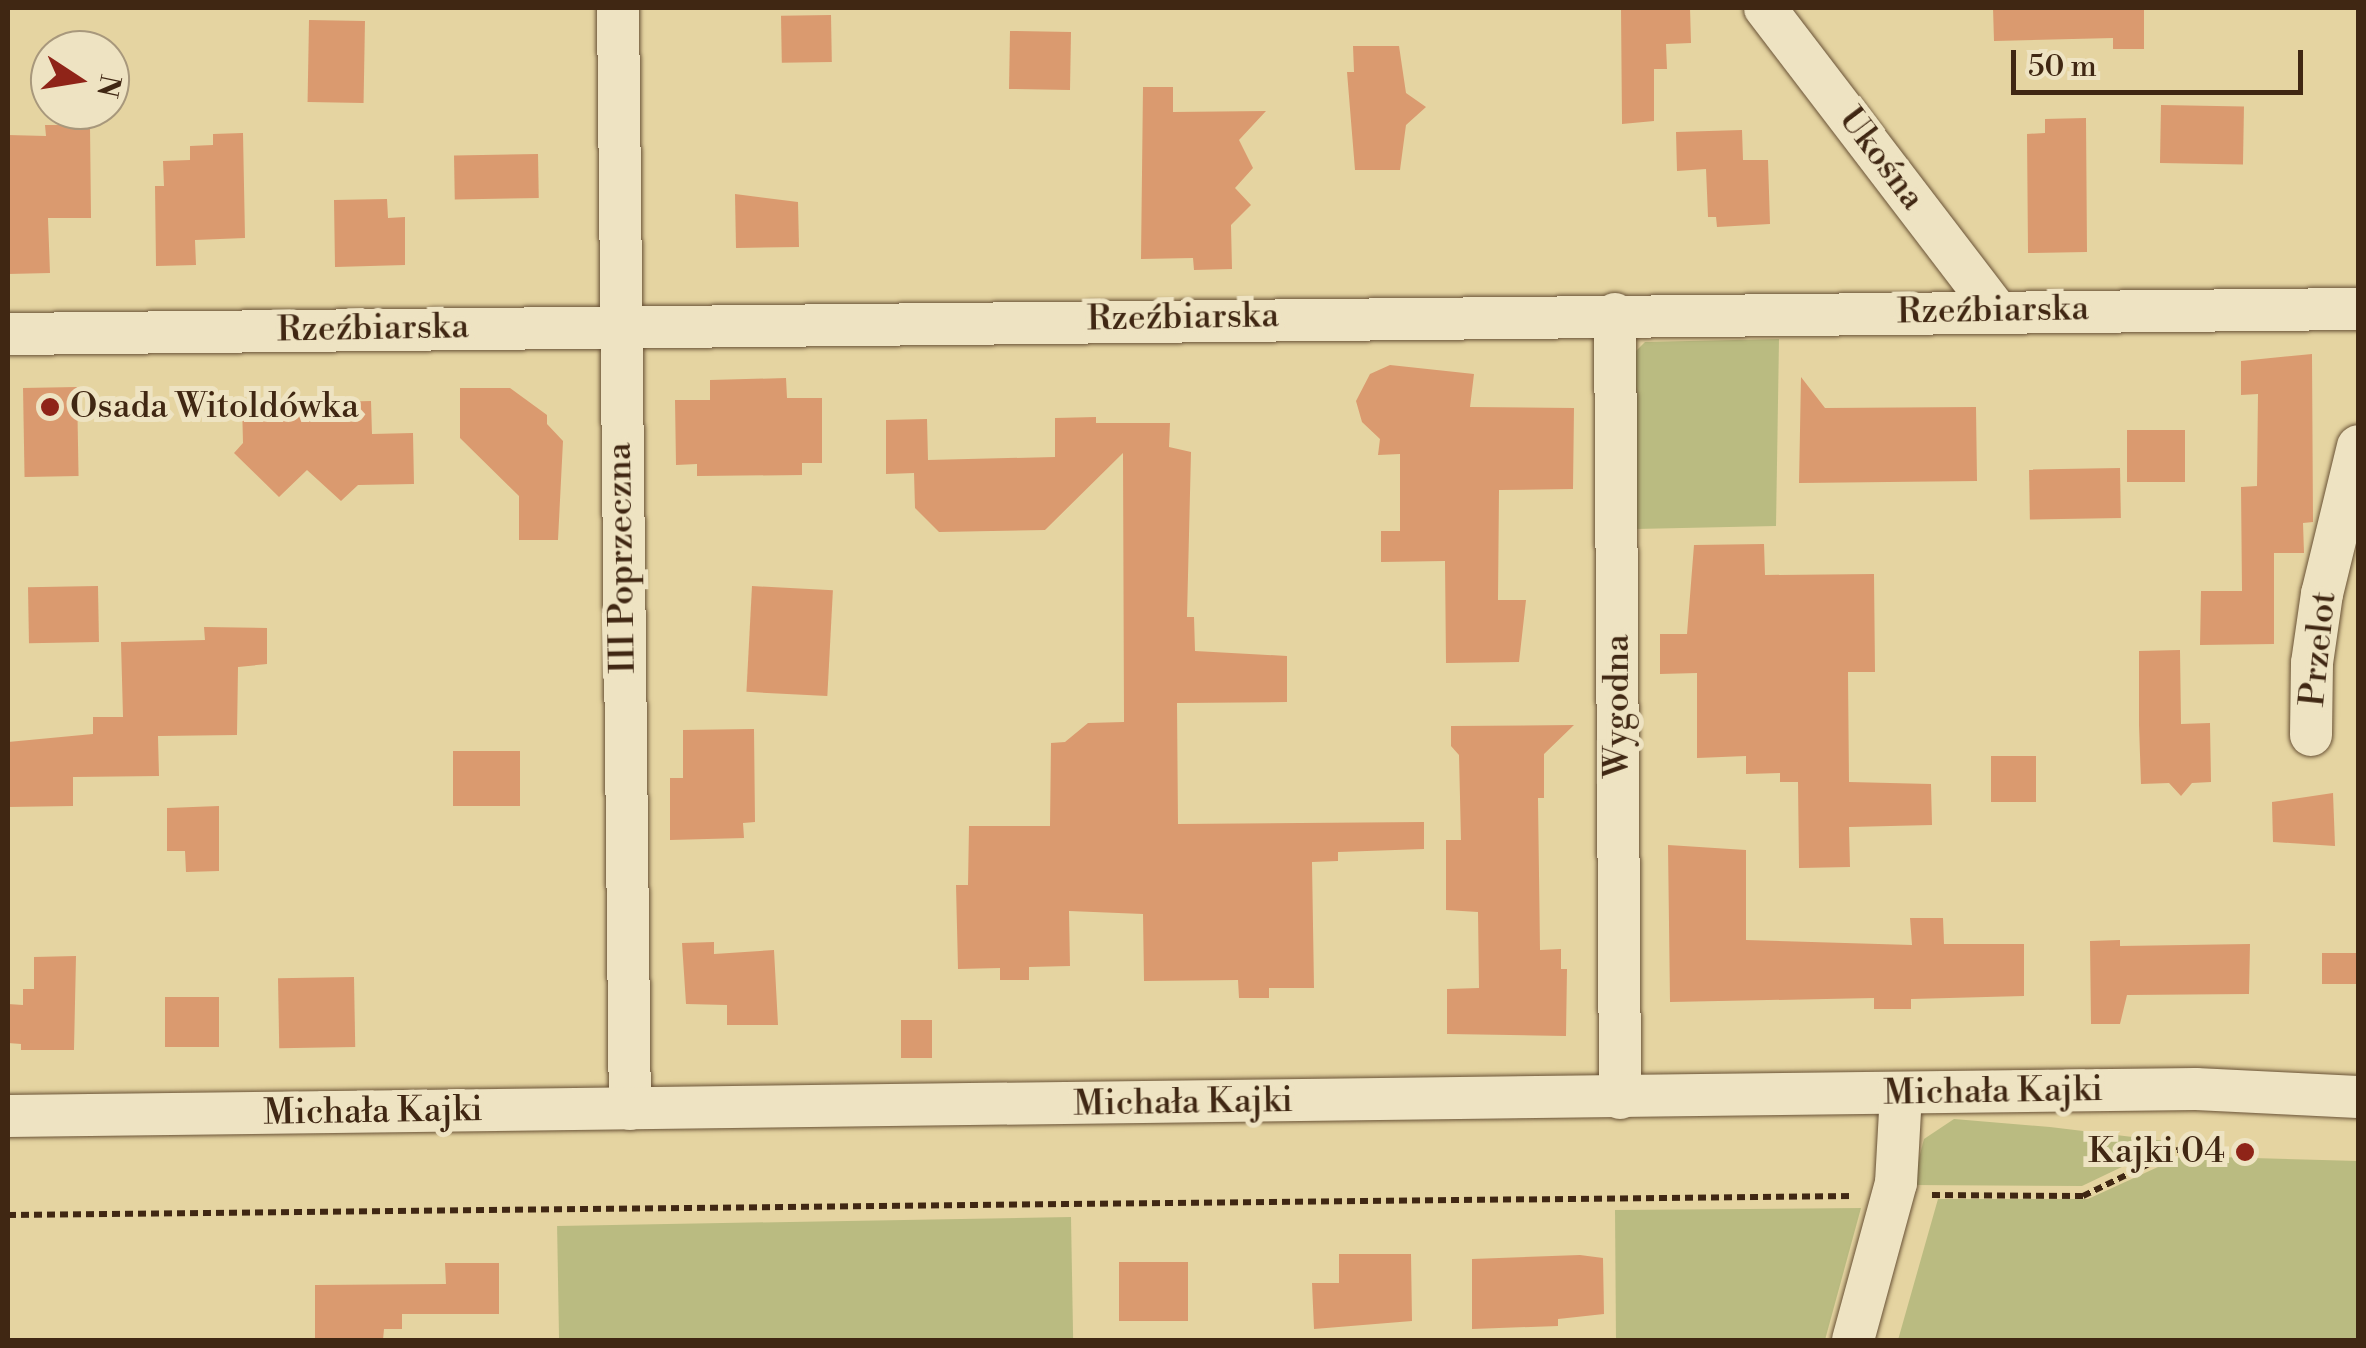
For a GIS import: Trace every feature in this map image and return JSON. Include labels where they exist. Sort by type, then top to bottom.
[{"type":"street","name":"III Poprzeczna","points":[[618,8],[618,325],[630,1109]]},
{"type":"street","name":"Ukośna","points":[[1765,8],[1997,311]]},
{"type":"street","name":"Rzeźbiarska","points":[[8,334],[2358,308]]},
{"type":"street","name":"Wygodna","points":[[1615,314],[1620,1098]]},
{"type":"street","name":"Przelot","points":[[2311,736],[2312,663],[2322,594],[2358,446]]},
{"type":"street","name":"Michała Kajki","points":[[8,1116],[2196,1089],[2358,1097]]},
{"type":"street","points":[[1852,1340],[1894,1195],[1901,1093]]},
{"type":"path","points":[[8,1216],[2084,1196],[2184,1147]]},
{"type":"green space","points":[[1779,339],[1776,526],[1635,529],[1633,354],[1645,342]]},
{"type":"green space","points":[[1954,1119],[2174,1142],[2082,1186],[1912,1185],[1924,1139]]},
{"type":"green space","points":[[2182,1156],[2358,1161],[2358,1340],[1898,1340],[1938,1199],[2088,1199]]},
{"type":"green space","points":[[1861,1208],[1825,1340],[1616,1340],[1615,1210]]},
{"type":"green space","points":[[1071,1217],[1073,1340],[559,1340],[557,1226]]},
{"type":"building","points":[[1621,8],[1690,8],[1691,43],[1666,44],[1667,69],[1654,69],[1654,121],[1622,124]]},
{"type":"building","points":[[1993,8],[2144,8],[2144,49],[2113,49],[2113,38],[1994,41]]},
{"type":"building","points":[[831,15],[832,62],[782,63],[781,16]]},
{"type":"building","points":[[309,20],[365,21],[364,103],[308,102]]},
{"type":"building","points":[[1010,31],[1071,32],[1070,90],[1009,89]]},
{"type":"building","points":[[1353,46],[1399,46],[1406,93],[1426,107],[1406,125],[1400,170],[1355,170],[1347,72],[1354,72]]},
{"type":"building","points":[[1143,87],[1173,87],[1173,112],[1266,111],[1239,140],[1253,168],[1235,188],[1251,205],[1231,225],[1232,269],[1194,270],[1193,258],[1141,259]]},
{"type":"building","points":[[2161,105],[2244,106],[2243,164],[2160,163]]},
{"type":"building","points":[[2086,118],[2087,252],[2028,253],[2027,134],[2045,133],[2045,119]]},
{"type":"building","points":[[45,130],[90,130],[91,218],[48,218],[50,273],[8,274],[8,135],[46,136]]},
{"type":"building","points":[[1742,130],[1743,160],[1768,160],[1770,224],[1717,227],[1716,217],[1708,217],[1706,169],[1677,171],[1676,132]]},
{"type":"building","points":[[243,133],[245,238],[195,240],[196,265],[156,266],[155,186],[164,186],[163,161],[190,160],[190,146],[213,145],[213,134]]},
{"type":"building","points":[[538,154],[539,198],[455,199],[454,155]]},
{"type":"building","points":[[735,194],[798,202],[799,247],[736,248]]},
{"type":"building","points":[[387,199],[388,218],[405,217],[405,265],[335,267],[334,200]]},
{"type":"building","points":[[2312,354],[2313,522],[2303,523],[2304,553],[2274,553],[2274,644],[2200,645],[2201,591],[2242,591],[2241,487],[2257,486],[2258,394],[2241,395],[2241,361]]},
{"type":"building","points":[[1390,365],[1474,374],[1470,407],[1574,408],[1573,489],[1499,490],[1498,600],[1526,600],[1519,662],[1446,663],[1445,561],[1381,562],[1381,531],[1400,531],[1400,454],[1378,455],[1380,439],[1362,422],[1356,401],[1370,374]]},
{"type":"building","points":[[1801,377],[1825,408],[1976,407],[1977,481],[1799,483]]},
{"type":"building","points":[[786,378],[787,398],[822,398],[822,463],[802,463],[802,475],[697,476],[697,464],[676,465],[675,400],[710,400],[710,380]]},
{"type":"building","name":"Osada Witoldówka","points":[[77,387],[79,476],[25,477],[23,388]]},
{"type":"building","points":[[460,388],[510,388],[547,415],[547,424],[563,441],[558,540],[519,540],[519,496],[460,438]]},
{"type":"building","points":[[371,401],[372,434],[413,433],[414,484],[358,485],[341,501],[307,470],[279,497],[234,453],[243,443],[242,404]]},
{"type":"building","points":[[1096,417],[1096,423],[1170,423],[1169,447],[1191,452],[1187,617],[1194,617],[1195,651],[1287,656],[1287,702],[1177,703],[1178,824],[1424,822],[1424,849],[1338,852],[1338,861],[1312,862],[1314,988],[1269,988],[1269,998],[1239,998],[1238,980],[1144,981],[1143,914],[1069,911],[1070,966],[1029,967],[1029,980],[1000,980],[1000,968],[958,969],[956,885],[968,885],[969,826],[1050,826],[1051,743],[1065,742],[1088,723],[1124,722],[1123,453],[1045,530],[939,532],[915,508],[914,473],[886,474],[886,420],[927,419],[928,460],[1055,457],[1055,418]]},
{"type":"building","points":[[2127,430],[2185,430],[2185,482],[2127,482]]},
{"type":"building","points":[[2120,468],[2121,518],[2030,520],[2029,470]]},
{"type":"building","points":[[1764,544],[1765,575],[1874,574],[1875,672],[1848,672],[1849,782],[1931,784],[1932,825],[1849,827],[1850,867],[1799,868],[1798,782],[1780,782],[1780,773],[1746,774],[1746,756],[1697,758],[1697,673],[1660,674],[1660,634],[1687,634],[1694,545]]},
{"type":"building","points":[[98,586],[99,642],[29,643],[28,587]]},
{"type":"building","points":[[752,586],[833,590],[827,696],[746,692]]},
{"type":"building","points":[[204,627],[267,628],[267,664],[238,667],[237,735],[158,736],[159,776],[73,777],[73,806],[8,807],[8,742],[93,734],[93,717],[123,717],[121,642],[205,640]]},
{"type":"building","points":[[2180,650],[2181,724],[2210,723],[2211,782],[2192,783],[2181,796],[2169,783],[2141,784],[2139,725],[2139,651]]},
{"type":"building","points":[[1574,725],[1544,754],[1544,798],[1538,798],[1540,950],[1561,949],[1561,969],[1567,969],[1566,1036],[1447,1034],[1447,989],[1479,988],[1478,912],[1446,910],[1446,840],[1461,840],[1459,755],[1451,746],[1451,726]]},
{"type":"building","points":[[754,729],[755,822],[743,823],[744,838],[670,840],[670,778],[683,778],[683,730]]},
{"type":"building","points":[[453,751],[520,751],[520,806],[453,806]]},
{"type":"building","points":[[1991,756],[2036,756],[2036,802],[1991,802]]},
{"type":"building","points":[[2333,793],[2335,846],[2273,842],[2272,802]]},
{"type":"building","points":[[219,806],[219,871],[186,872],[185,851],[167,851],[167,808]]},
{"type":"building","points":[[1668,845],[1746,850],[1746,940],[1912,945],[1910,918],[1943,918],[1944,944],[2024,944],[2024,996],[1911,999],[1911,1009],[1874,1009],[1874,998],[1670,1002]]},
{"type":"building","points":[[2120,940],[2120,946],[2250,944],[2249,994],[2127,995],[2120,1024],[2091,1024],[2090,941]]},
{"type":"building","points":[[714,942],[714,954],[774,950],[778,1025],[727,1025],[727,1005],[686,1004],[682,943]]},
{"type":"building","points":[[2322,953],[2358,953],[2358,984],[2322,984]]},
{"type":"building","points":[[76,956],[74,1050],[21,1050],[21,1044],[8,1043],[8,1004],[23,1005],[23,989],[34,989],[34,957]]},
{"type":"building","points":[[354,977],[355,1047],[279,1048],[278,978]]},
{"type":"building","points":[[165,997],[219,997],[219,1047],[165,1047]]},
{"type":"building","points":[[901,1020],[932,1020],[932,1058],[901,1058]]},
{"type":"building","points":[[1339,1254],[1411,1254],[1412,1321],[1314,1329],[1312,1283],[1339,1283]]},
{"type":"building","points":[[1580,1255],[1603,1258],[1604,1314],[1558,1319],[1558,1326],[1472,1329],[1472,1259]]},
{"type":"building","points":[[1119,1262],[1188,1262],[1188,1321],[1119,1321]]},
{"type":"building","points":[[445,1263],[499,1263],[499,1314],[402,1314],[402,1329],[384,1329],[383,1340],[315,1340],[315,1285],[446,1284]]},
{"type":"place","name":"Osada Witoldówka","points":[[50,407]]},
{"type":"place","name":"Kajki 04","points":[[2245,1152]]}]
